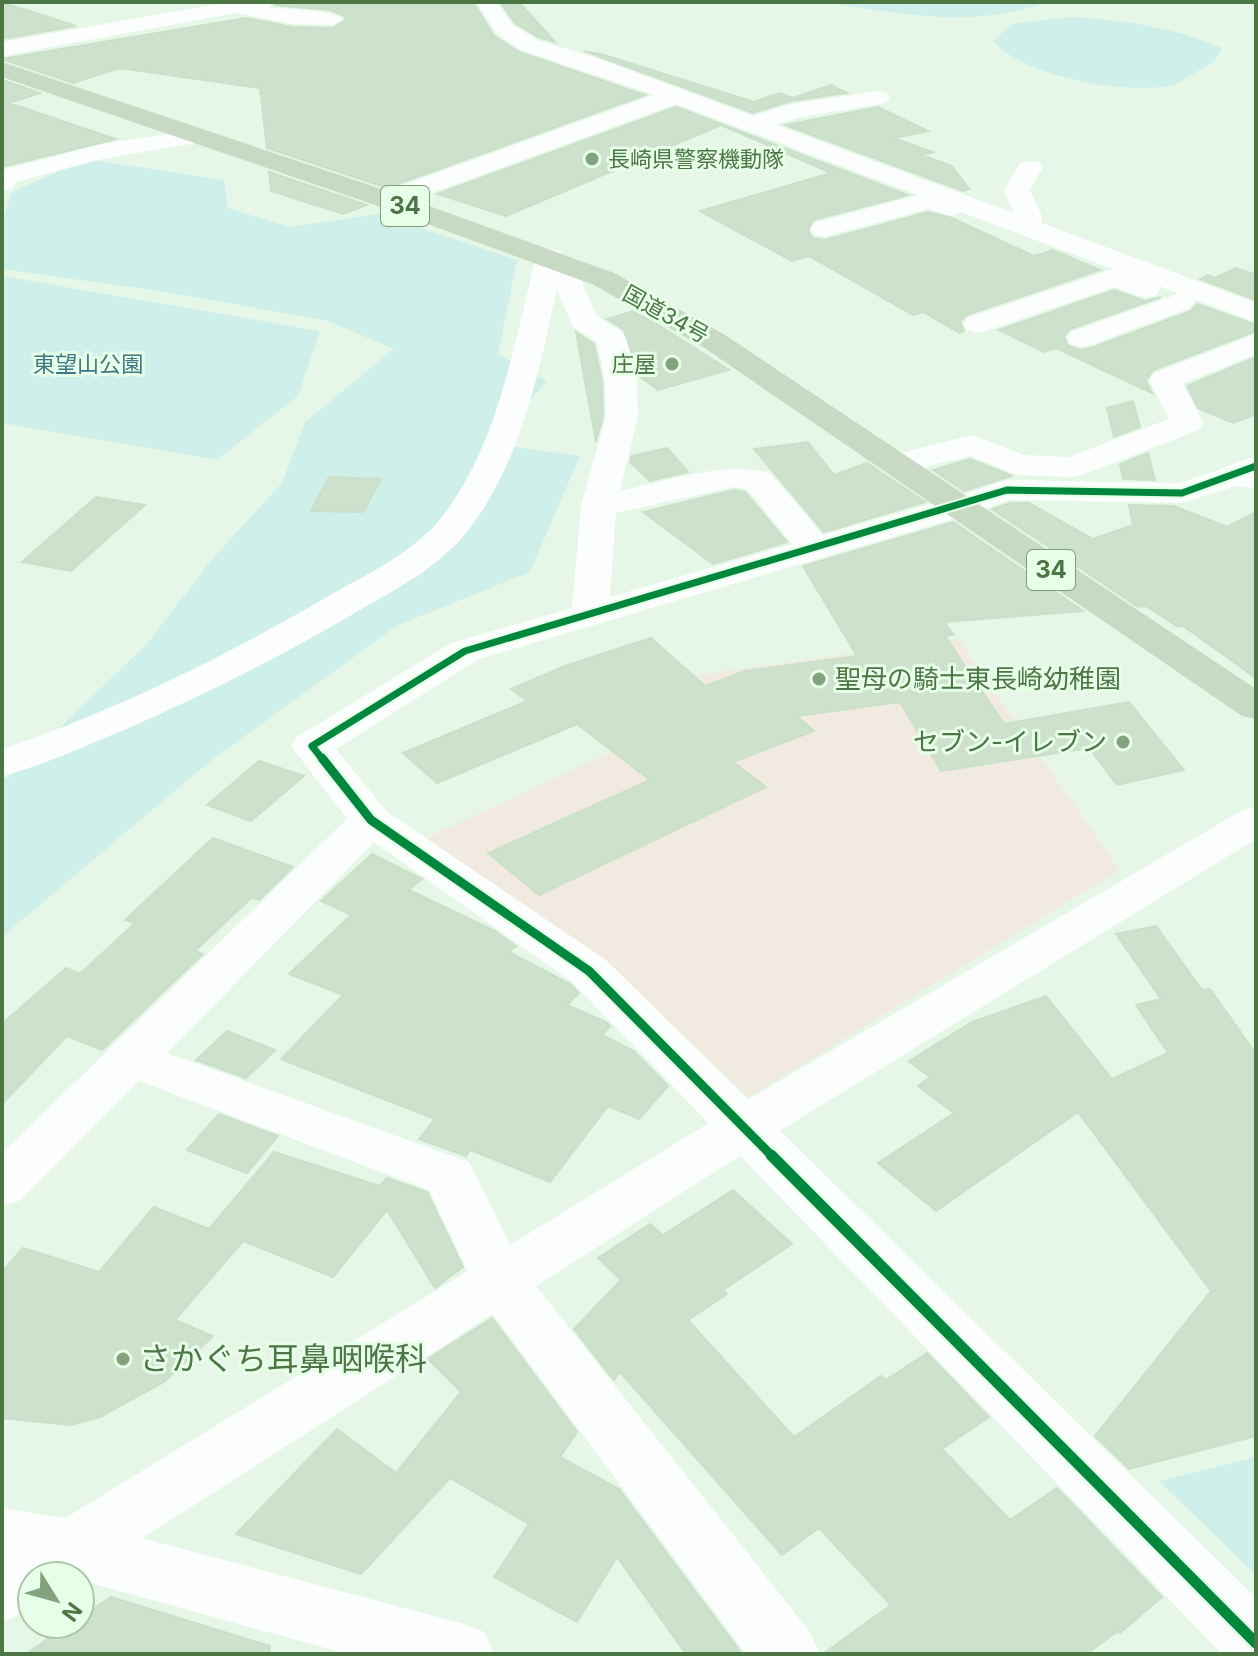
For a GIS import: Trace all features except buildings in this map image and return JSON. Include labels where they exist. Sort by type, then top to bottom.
[{"type":"highway","name":"国道34号","points":[[2,69],[387,200],[604,279],[714,341],[1256,707]]},
{"type":"street","points":[[2,49],[263,2]]},
{"type":"street","points":[[486,2],[493,16],[517,41],[677,95],[976,213]]},
{"type":"street","points":[[238,7],[292,18],[332,19]]},
{"type":"street","points":[[387,200],[677,95]]},
{"type":"street","points":[[752,125],[791,111],[878,98]]},
{"type":"street","points":[[2,183],[7,177],[124,145],[199,136]]},
{"type":"street","points":[[1024,227],[1029,223],[1028,214],[1017,190],[1030,167]]},
{"type":"street","points":[[824,229],[930,200],[1024,227],[1256,313]]},
{"type":"street","points":[[872,241],[976,213]]},
{"type":"street","points":[[562,262],[584,321],[611,338],[621,381],[622,416],[599,506],[590,614]]},
{"type":"street","points":[[2,763],[47,750],[186,689],[312,623],[443,540],[460,518],[497,455],[562,262]]},
{"type":"street","points":[[978,324],[1115,277],[1256,330]]},
{"type":"street","points":[[1082,338],[1180,302]]},
{"type":"street","points":[[896,464],[973,445],[1018,465],[1073,467],[1187,423],[1165,380],[1256,343]]},
{"type":"street","points":[[1249,473],[1182,493],[1007,490],[465,651],[312,746],[371,820],[589,971],[1256,1643]]},
{"type":"street","points":[[599,506],[734,477],[758,480],[814,547]]},
{"type":"street","points":[[2,1186],[371,820]]},
{"type":"street","points":[[2,1592],[744,1127],[1256,820]]},
{"type":"street","points":[[129,1058],[450,1176],[500,1281],[786,1654]]},
{"type":"street","points":[[2,1536],[70,1548],[460,1654]]},
{"type":"shaded area","points":[[958,639],[1120,870],[749,1097],[605,963],[427,838],[677,721],[633,684]]},
{"type":"green space","points":[[827,2],[1045,2],[992,15],[937,17]]},
{"type":"green space","points":[[1070,17],[1148,26],[1222,48],[1212,63],[1175,84],[1149,88],[1101,85],[1050,73],[1008,54],[993,41],[1012,24]]},
{"type":"green space","points":[[86,159],[224,180],[228,208],[289,227],[379,214],[517,260],[498,354],[547,381],[510,423],[509,446],[580,456],[530,572],[398,625],[209,762],[2,937],[2,779],[7,778],[146,645],[213,558],[282,483],[305,422],[394,349],[328,321],[166,292],[2,269],[2,222],[12,192]]},
{"type":"green space","name":"東望山公園","points":[[2,276],[320,331],[298,396],[217,460],[2,423]]},
{"type":"green space","points":[[1256,1457],[1256,1575],[1159,1481]]},
{"type":"cycle path","points":[[1256,466],[1182,493],[1007,490],[465,651],[312,746],[371,820],[589,971],[1256,1643]]},
{"type":"place","name":"長崎県警察機動隊","points":[[592,159]]},
{"type":"place","name":"庄屋","points":[[672,364]]},
{"type":"place","name":"聖母の騎士東長崎幼稚園","points":[[819,679]]},
{"type":"place","name":"セブン-イレブン","points":[[1123,742]]},
{"type":"place","name":"さかぐち耳鼻咽喉科","points":[[123,1359]]}]
